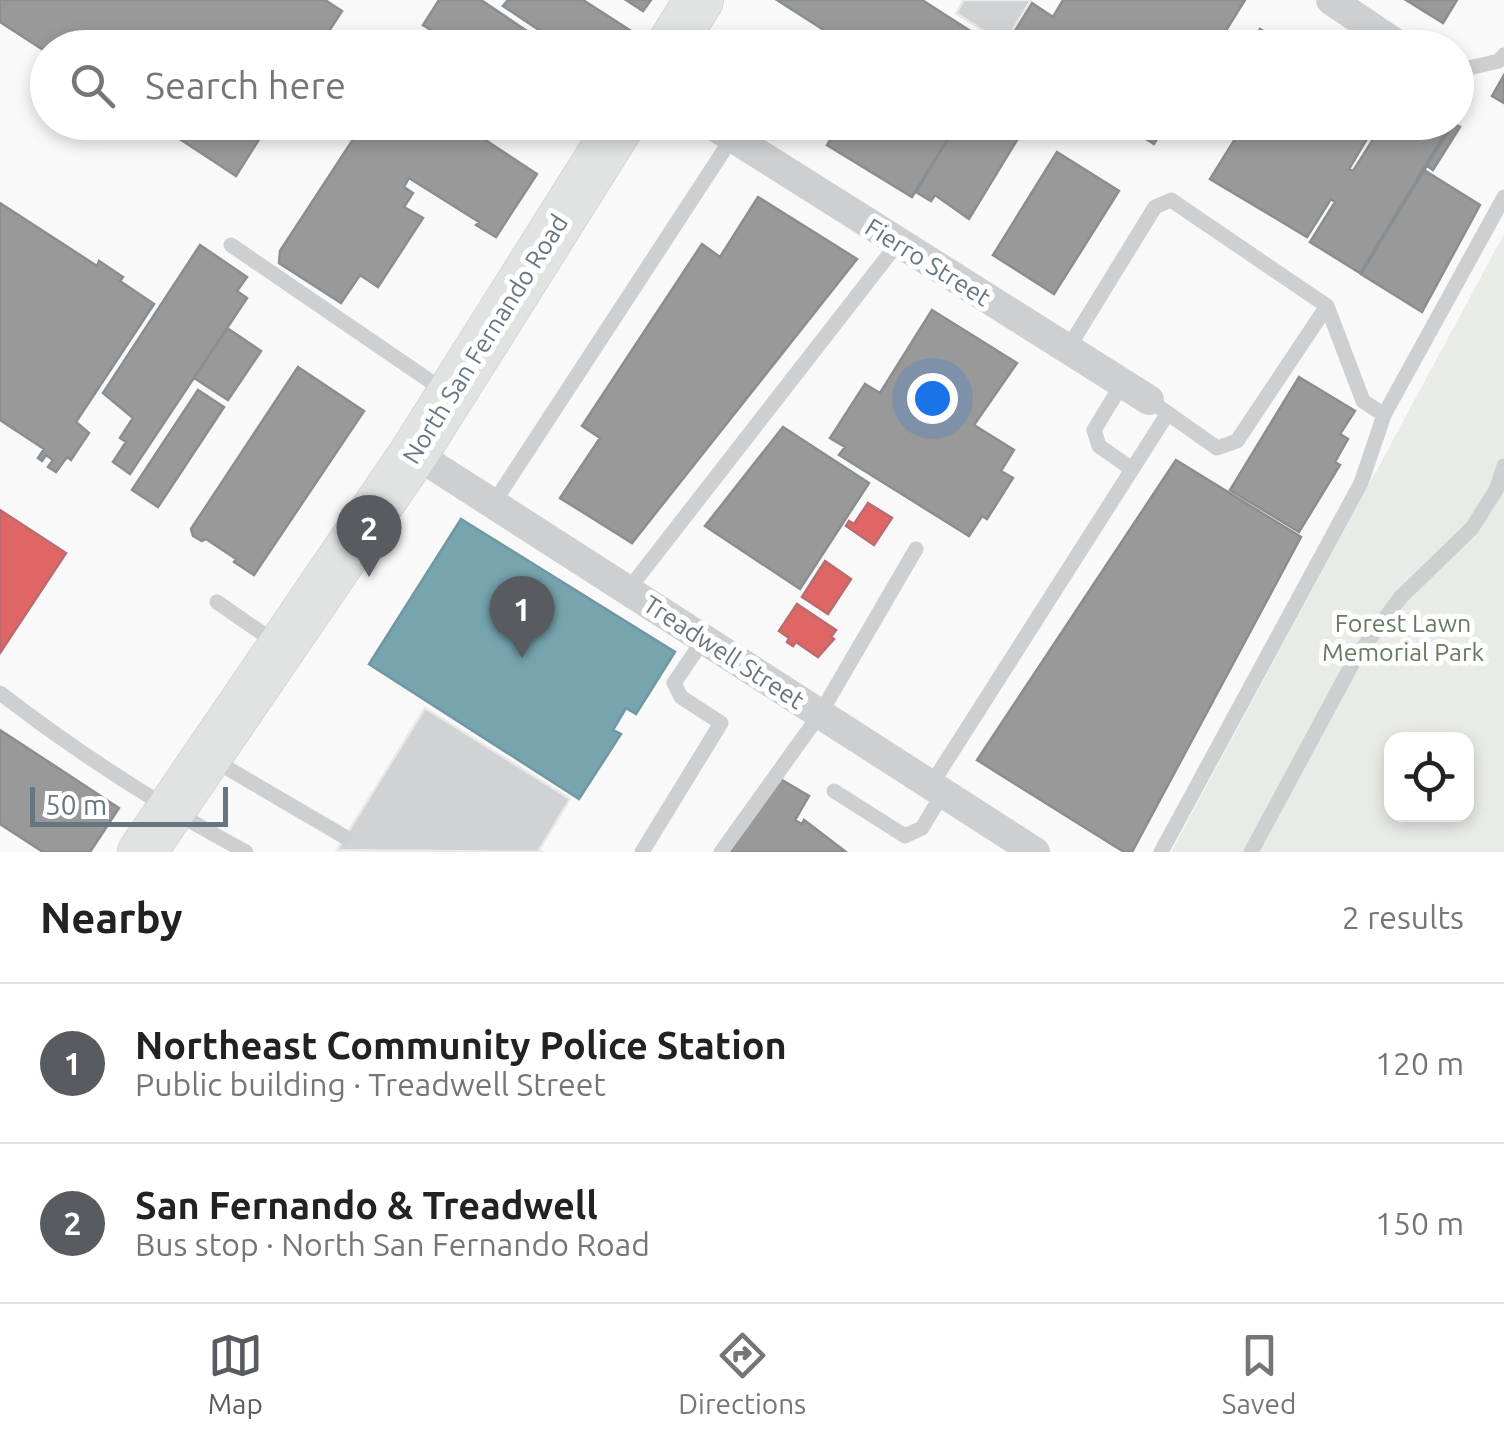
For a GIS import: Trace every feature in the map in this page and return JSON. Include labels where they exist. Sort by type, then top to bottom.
[{"type":"main road","points":[[680,30],[698,0]]},
{"type":"main road","name":"North San Fernando Road","points":[[142,852],[414,452],[611,140]]},
{"type":"street","points":[[1339,2],[1377,30]]},
{"type":"street","name":"Fierro Street","points":[[736,140],[1158,407]]},
{"type":"street","name":"Treadwell Street","points":[[414,452],[1035,852]]},
{"type":"lane","points":[[1474,67],[1499,61],[1504,55]]},
{"type":"lane","points":[[493,504],[714,140]]},
{"type":"lane","points":[[1162,852],[1361,483],[1384,415],[1504,197]]},
{"type":"lane","points":[[1068,350],[1155,207],[1171,200],[1327,306],[1363,401],[1384,415]]},
{"type":"lane","points":[[628,590],[898,243]]},
{"type":"lane","points":[[231,244],[451,395]]},
{"type":"lane","points":[[834,791],[905,836],[922,828],[937,789],[1132,470],[1158,407],[1217,448],[1238,441],[1327,306]]},
{"type":"lane","points":[[1122,384],[1094,430],[1099,446],[1132,470]]},
{"type":"lane","points":[[1251,852],[1356,657],[1400,598],[1472,528],[1496,490],[1504,466]]},
{"type":"lane","points":[[721,852],[820,714],[916,549]]},
{"type":"lane","points":[[218,602],[281,646]]},
{"type":"lane","points":[[642,852],[721,724],[682,697],[674,683],[704,639]]},
{"type":"lane","points":[[0,693],[169,811],[246,852]]},
{"type":"lane","points":[[206,756],[345,837]]},
{"type":"green space","name":"Forest Lawn Memorial Park","points":[[1504,234],[1504,852],[1171,852]]},
{"type":"building: Shops","points":[[868,503],[892,518],[874,545],[846,526],[849,521],[854,524]]},
{"type":"building: Shops","points":[[0,510],[66,553],[0,653]]},
{"type":"building: Shops","points":[[825,561],[851,579],[828,614],[802,597]]},
{"type":"building: Shops","points":[[797,604],[836,630],[831,637],[834,639],[818,657],[796,642],[793,646],[787,642],[789,638],[779,631]]},
{"type":"building: Public","points":[[461,519],[675,652],[636,714],[626,708],[613,730],[621,734],[579,799],[369,664]]},
{"type":"building: Industry","points":[[0,0],[325,0],[342,11],[330,30],[30,30],[30,41],[0,22]]},
{"type":"building: Industry","points":[[439,0],[481,0],[525,30],[431,30],[423,25]]},
{"type":"building: Industry","points":[[508,0],[583,0],[629,30],[539,30],[503,6]]},
{"type":"building: Industry","points":[[626,0],[651,0],[643,11]]},
{"type":"building: Industry","points":[[777,0],[922,0],[969,30],[824,30]]},
{"type":"building: Industry","points":[[1063,0],[1245,0],[1226,30],[1015,30],[1032,3],[1053,17]]},
{"type":"building: Industry","points":[[1406,0],[1457,0],[1443,23]]},
{"type":"building: Industry","points":[[1504,75],[1504,103],[1492,96]]},
{"type":"building: Industry","points":[[181,140],[259,140],[236,176]]},
{"type":"building: Industry","points":[[353,140],[485,140],[537,174],[496,237],[409,178],[404,187],[413,193],[404,207],[423,218],[378,287],[360,275],[341,303],[279,263],[280,251]]},
{"type":"building: Industry","points":[[830,140],[947,140],[912,197],[827,145]]},
{"type":"building: Industry","points":[[947,140],[1017,140],[969,219],[935,195],[931,201],[916,192]]},
{"type":"building: Industry","points":[[1234,140],[1366,140],[1349,169],[1353,171],[1373,140],[1441,140],[1360,273],[1310,242],[1335,202],[1331,199],[1307,237],[1210,179]]},
{"type":"building: Industry","points":[[1443,140],[1452,140],[1433,170],[1427,166]]},
{"type":"building: Industry","points":[[1057,152],[1119,191],[1054,294],[993,255]]},
{"type":"building: Industry","points":[[1424,170],[1480,205],[1422,312],[1361,274]]},
{"type":"building: Industry","points":[[758,197],[857,259],[632,543],[560,498],[600,438],[582,426],[702,244],[720,257]]},
{"type":"building: Industry","points":[[0,203],[97,266],[99,261],[154,304],[76,422],[89,433],[71,460],[67,457],[56,472],[48,467],[53,460],[46,455],[42,461],[38,458],[44,449],[0,420]]},
{"type":"building: Industry","points":[[200,245],[247,277],[237,291],[247,298],[130,474],[113,462],[126,442],[120,438],[133,418],[103,393]]},
{"type":"building: Industry","points":[[932,310],[1017,363],[974,425],[1014,450],[1001,471],[1013,478],[987,519],[982,516],[969,536],[839,455],[845,447],[830,438],[865,384],[880,393]]},
{"type":"building: Industry","points":[[227,328],[261,351],[228,400],[194,378]]},
{"type":"building: Industry","points":[[298,367],[364,411],[254,575],[206,539],[193,536],[191,529]]},
{"type":"building: Industry","points":[[1299,377],[1355,411],[1340,434],[1348,439],[1335,462],[1340,465],[1299,532],[1230,490]]},
{"type":"building: Industry","points":[[198,390],[224,407],[158,507],[132,490]]},
{"type":"building: Industry","points":[[783,427],[869,483],[800,589],[705,526]]},
{"type":"building: Industry","points":[[1176,460],[1301,537],[1132,852],[1124,852],[977,760]]},
{"type":"building: Industry","points":[[0,730],[119,808],[90,852],[43,852],[0,824]]},
{"type":"building: Industry","points":[[777,777],[809,796],[795,820],[802,824],[804,820],[846,852],[730,852]]},
{"type":"building: Other","points":[[964,0],[1031,0],[1013,30],[982,30],[956,13]]},
{"type":"building: Other","points":[[425,708],[570,799],[539,850],[542,852],[337,850]]},
{"type":"place","name":"San Fernando & Treadwell","points":[[369,577]]},
{"type":"place","name":"Northeast Community Police Station","points":[[522,658]]}]
